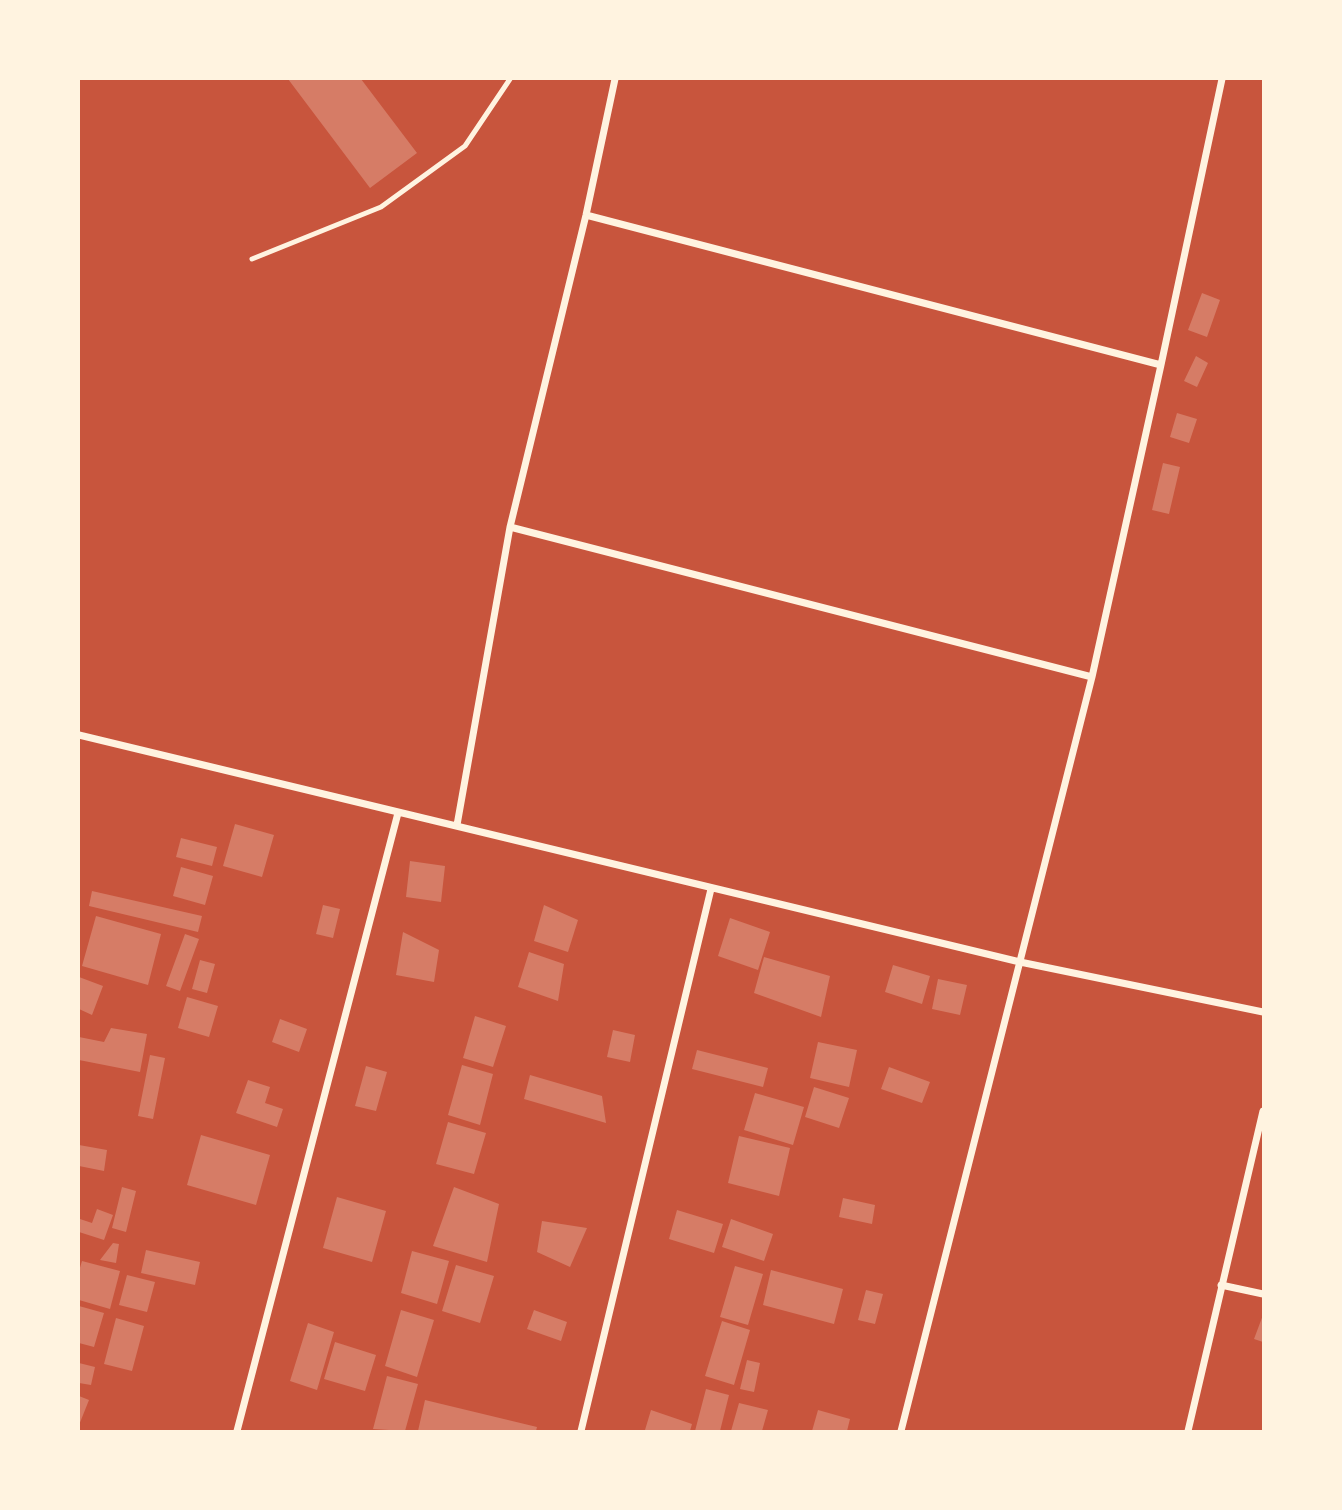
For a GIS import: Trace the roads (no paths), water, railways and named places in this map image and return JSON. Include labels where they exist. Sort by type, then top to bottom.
[{"type":"street","points":[[457,824],[510,527],[586,215],[615,79]]},
{"type":"street","points":[[901,1431],[1092,677],[1222,79]]},
{"type":"street","points":[[586,215],[1161,365]]},
{"type":"street","points":[[510,527],[1092,677]]},
{"type":"street","points":[[79,735],[398,813],[457,824],[711,889],[1020,962],[1263,1012]]},
{"type":"street","points":[[237,1431],[398,813]]},
{"type":"street","points":[[581,1431],[711,889]]},
{"type":"street","points":[[1188,1431],[1263,1111]]},
{"type":"street","points":[[1221,1285],[1263,1294]]},
{"type":"lane","points":[[252,259],[381,207],[465,146],[510,79]]}]
